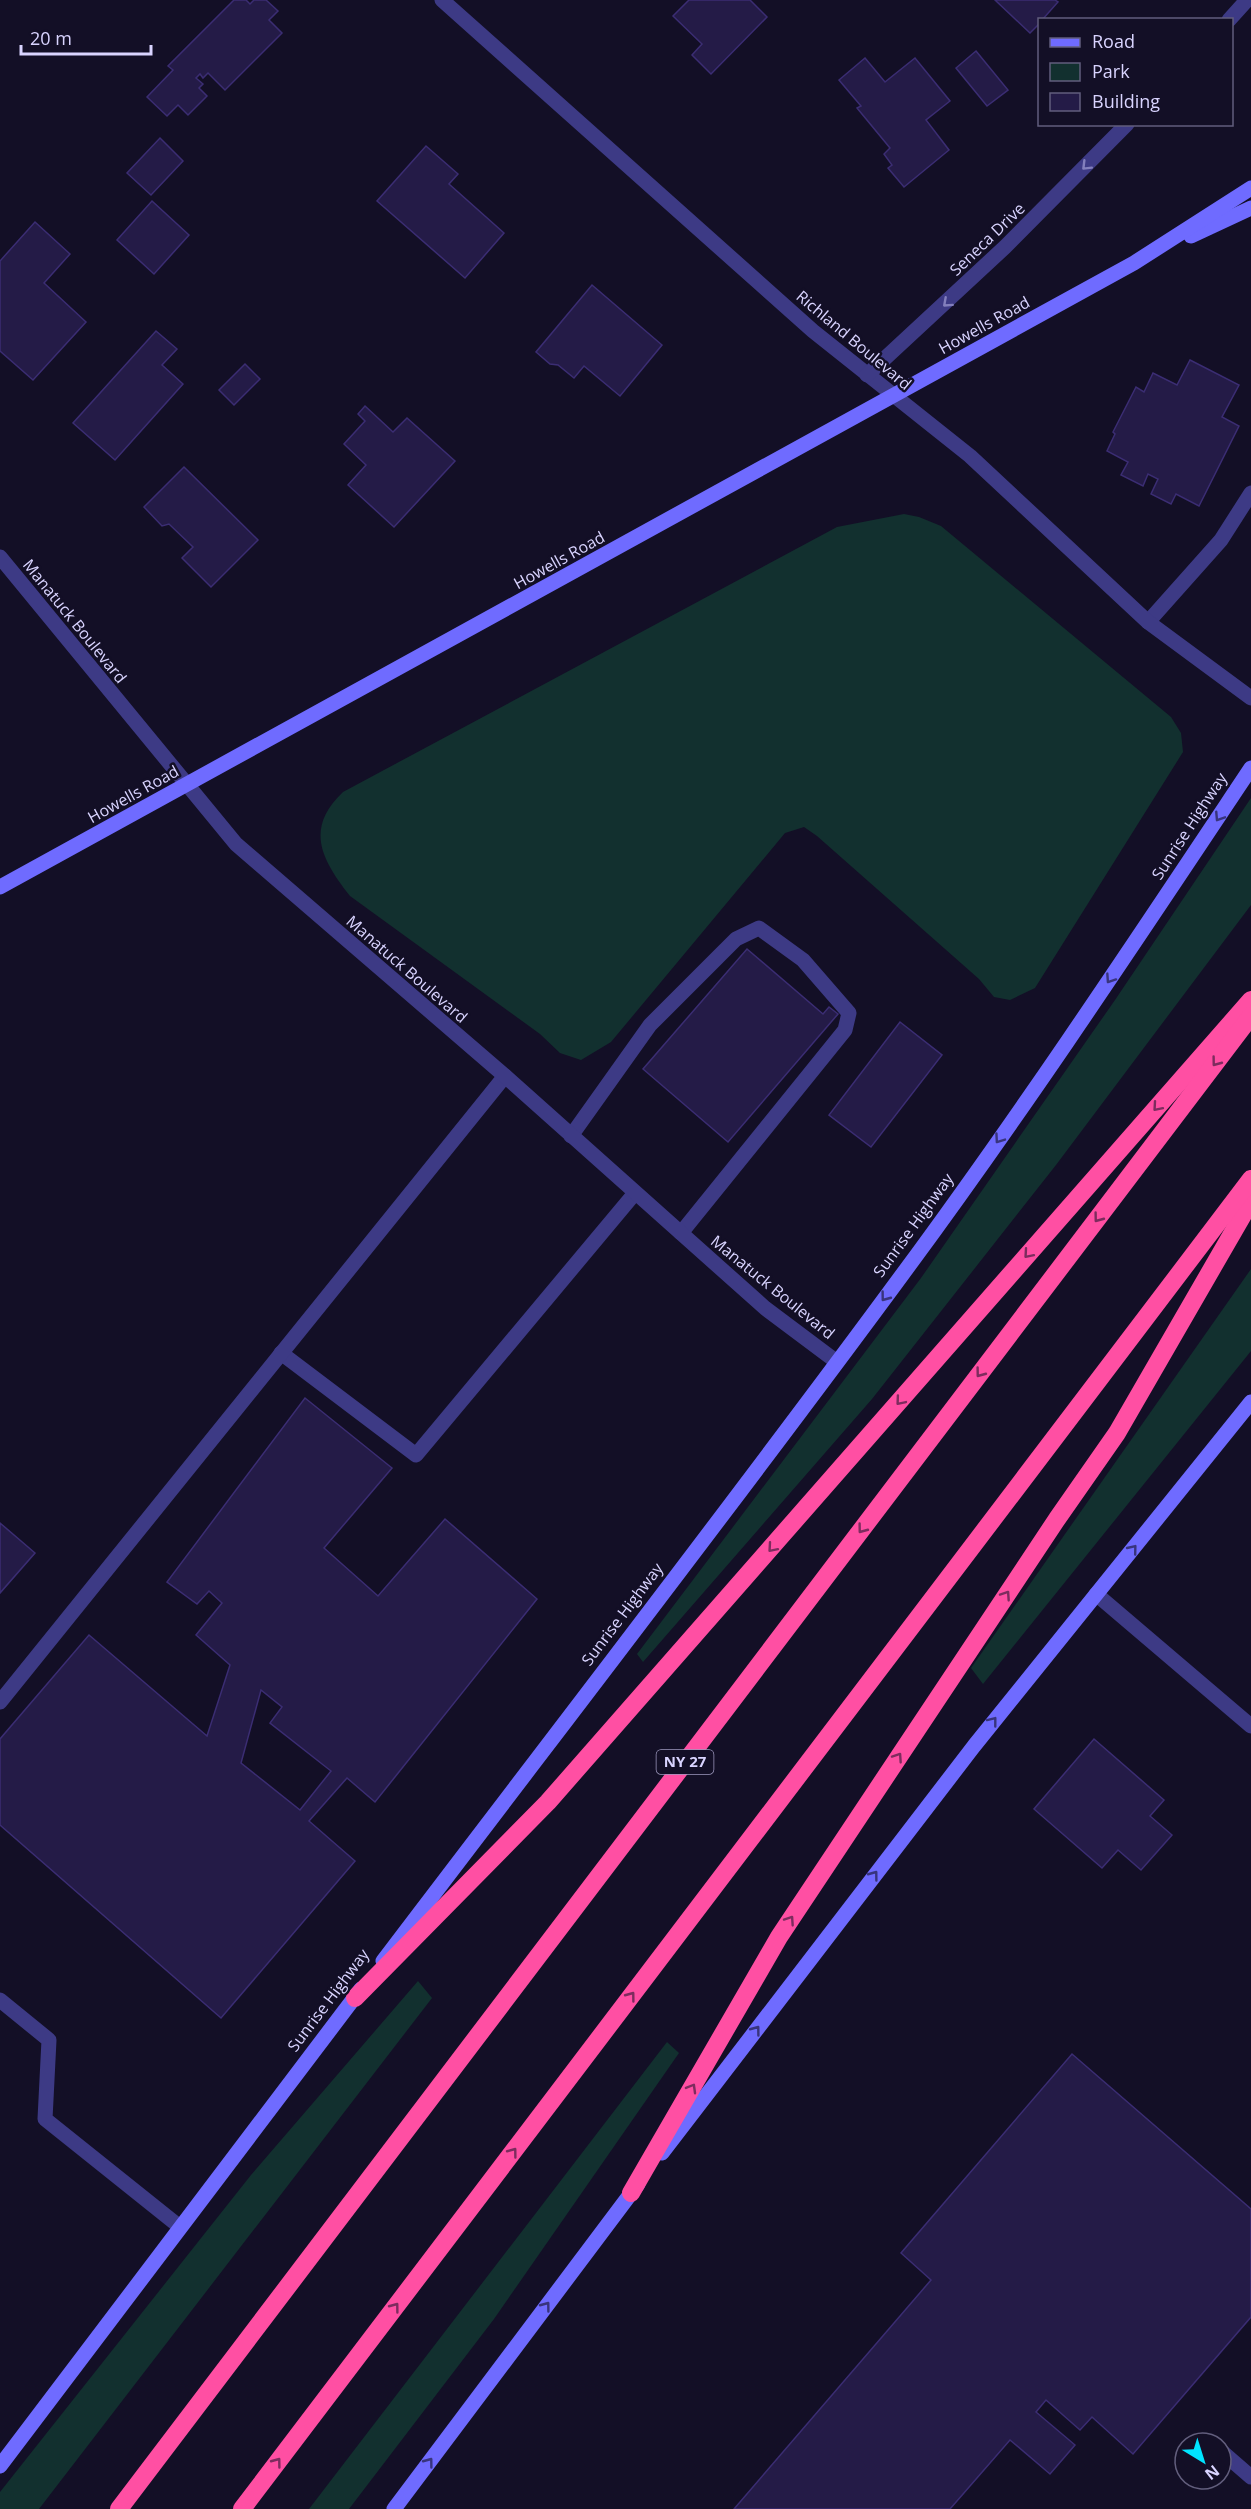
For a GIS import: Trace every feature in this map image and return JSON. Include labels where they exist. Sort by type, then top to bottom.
[{"type":"highway","points":[[355,1998],[548,1802],[1251,1000]]},
{"type":"highway","name":"NY 27","points":[[119,2509],[1251,1016]]},
{"type":"highway","points":[[242,2509],[1251,1179]]},
{"type":"highway","points":[[631,2193],[779,1937],[1024,1568],[1117,1433],[1251,1201]]},
{"type":"main road","name":"Howells Road","points":[[0,887],[1134,262],[1251,188]]},
{"type":"main road","name":"Howells Road","points":[[1134,262],[1251,208]]},
{"type":"main road","name":"Sunrise Highway","points":[[0,2466],[837,1362],[1044,1076],[1251,768]]},
{"type":"main road","points":[[394,2509],[631,2193],[930,1802],[1251,1402]]},
{"type":"street","name":"Richland Boulevard","points":[[442,0],[813,331],[970,456],[1148,622],[1251,698]]},
{"type":"street","points":[[1231,18],[1247,0]]},
{"type":"street","name":"Seneca Drive","points":[[867,375],[988,264],[1125,126]]},
{"type":"street","points":[[1148,622],[1221,540],[1251,493]]},
{"type":"street","name":"Manatuck Boulevard","points":[[0,557],[236,844],[505,1076],[765,1308],[837,1362]]},
{"type":"street","points":[[571,1136],[650,1025],[736,939],[759,928],[803,960],[849,1013],[845,1030],[681,1233]]},
{"type":"street","points":[[0,1702],[505,1076]]},
{"type":"street","points":[[281,1353],[416,1455],[636,1193]]},
{"type":"street","points":[[1096,1594],[1251,1726]]},
{"type":"street","points":[[0,2000],[49,2040],[45,2119],[180,2227]]},
{"type":"street","points":[[1233,2461],[1251,2476]]},
{"type":"green space","points":[[904,514],[941,526],[1171,717],[1181,733],[1183,752],[1035,988],[1010,1000],[994,997],[979,979],[804,827],[785,833],[611,1042],[581,1060],[560,1053],[540,1034],[350,896],[340,883],[325,857],[321,844],[321,832],[324,819],[331,806],[343,792],[837,527]]},
{"type":"green space","points":[[1251,798],[1251,905],[1056,1165],[872,1399],[643,1662],[637,1654],[921,1278],[1115,1000]]},
{"type":"green space","points":[[1251,1269],[1251,1351],[983,1684],[971,1668]]},
{"type":"green space","points":[[418,1981],[432,1998],[39,2509],[0,2509],[0,2492],[251,2175]]},
{"type":"green space","points":[[667,2042],[679,2053],[494,2319],[349,2509],[309,2509]]},
{"type":"building","points":[[234,0],[246,0],[250,4],[254,0],[266,0],[278,11],[269,20],[282,33],[225,90],[208,73],[203,78],[200,74],[196,78],[203,84],[199,88],[207,96],[188,115],[178,105],[167,116],[147,97],[173,70],[168,66]]},
{"type":"building","points":[[689,0],[750,0],[767,17],[711,74],[692,55],[702,44],[673,16]]},
{"type":"building","points":[[995,0],[1055,0],[1058,2],[1044,18],[1038,18],[1038,25],[1030,33]]},
{"type":"building","points":[[976,51],[1008,90],[987,106],[956,68]]},
{"type":"building","points":[[865,58],[885,82],[915,58],[950,101],[926,120],[949,150],[904,187],[888,168],[892,165],[884,154],[890,148],[857,108],[861,106],[839,80]]},
{"type":"building","points":[[160,138],[183,161],[151,195],[127,173]]},
{"type":"building","points":[[426,146],[458,174],[449,184],[504,233],[465,278],[377,201]]},
{"type":"building","points":[[152,201],[189,235],[154,274],[117,240]]},
{"type":"building","points":[[35,222],[70,254],[44,283],[86,322],[33,380],[0,351],[0,261]]},
{"type":"building","points":[[592,285],[662,345],[620,396],[584,366],[574,378],[558,365],[550,364],[536,352]]},
{"type":"building","points":[[156,331],[177,349],[162,365],[183,384],[115,460],[73,423]]},
{"type":"building","points":[[1190,360],[1239,385],[1222,417],[1239,426],[1199,506],[1176,494],[1171,504],[1151,494],[1158,479],[1148,474],[1143,486],[1121,475],[1128,462],[1107,451],[1115,434],[1113,432],[1136,387],[1144,392],[1153,373],[1177,385]]},
{"type":"building","points":[[245,364],[260,379],[234,405],[219,390]]},
{"type":"building","points":[[365,406],[393,432],[407,418],[455,461],[394,527],[348,485],[366,465],[344,444],[365,421],[358,414]]},
{"type":"building","points":[[184,467],[258,540],[211,587],[182,558],[193,547],[169,524],[162,526],[144,507]]},
{"type":"building","points":[[747,949],[823,1014],[829,1007],[838,1014],[728,1142],[643,1069]]},
{"type":"building","points":[[900,1022],[942,1055],[871,1147],[829,1115]]},
{"type":"building","points":[[305,1398],[392,1468],[324,1548],[378,1596],[445,1519],[537,1599],[375,1802],[347,1778],[309,1821],[355,1861],[221,2018],[0,1825],[0,1739],[89,1635],[207,1736],[230,1665],[196,1635],[222,1603],[209,1591],[197,1604],[167,1582]],"holes":[[[261,1690],[282,1707],[270,1723],[331,1771],[300,1810],[241,1763]]]},
{"type":"building","points":[[0,1523],[35,1553],[0,1593]]},
{"type":"building","points":[[1094,1739],[1164,1800],[1150,1816],[1172,1835],[1141,1870],[1118,1850],[1102,1868],[1034,1809]]},
{"type":"building","points":[[1072,2054],[1251,2209],[1251,2317],[1133,2454],[1092,2417],[1080,2430],[1046,2400],[1036,2412],[1075,2445],[1050,2474],[1010,2440],[950,2509],[734,2509],[931,2280],[901,2253]]}]
